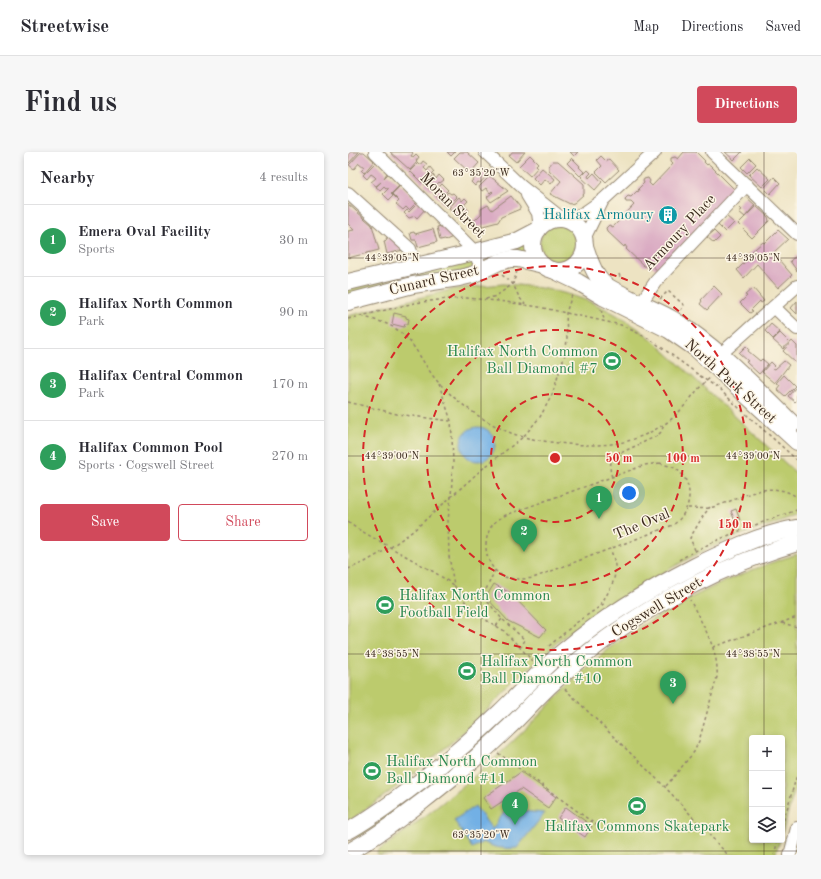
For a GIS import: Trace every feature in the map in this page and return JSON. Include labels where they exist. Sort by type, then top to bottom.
[{"type":"main road","points":[[555,219],[565,220],[578,228],[585,243],[581,259],[572,268],[566,270],[548,268],[538,261],[533,249],[533,242],[539,229],[547,222],[555,219]]},
{"type":"main road","name":"Cunard Street","points":[[348,282],[517,242],[539,229]]},
{"type":"main road","name":"North Park Street","points":[[585,243],[593,269],[603,283],[674,321],[797,442]]},
{"type":"main road","name":"Cunard Street","points":[[348,302],[413,285],[459,278],[510,259],[526,261],[548,268]]},
{"type":"main road","name":"North Park Street","points":[[548,268],[578,282],[603,297],[669,330],[716,364],[797,428]]},
{"type":"main road","name":"Cogswell Street","points":[[348,831],[397,798],[437,768],[470,741],[565,649],[621,609],[664,581],[712,557],[760,537],[797,528]]},
{"type":"main road","name":"Cogswell Street","points":[[349,854],[399,819],[450,780],[489,746],[555,681],[588,652],[608,638],[675,594],[710,576],[797,543]]},
{"type":"street","name":"Moran Street","points":[[375,152],[475,252],[482,270]]},
{"type":"street","points":[[492,154],[522,187],[565,220],[584,213],[604,199],[655,152]]},
{"type":"street","points":[[712,152],[797,234]]},
{"type":"street","name":"Armoury Place","points":[[641,304],[644,297],[656,281],[746,185]]},
{"type":"street","points":[[522,187],[538,213],[539,229]]},
{"type":"street","points":[[348,193],[410,249],[416,265]]},
{"type":"street","points":[[585,243],[604,199]]},
{"type":"street","points":[[716,364],[797,286]]},
{"type":"street","points":[[774,307],[797,329]]},
{"type":"street","points":[[790,855],[796,835]]},
{"type":"path","points":[[517,269],[513,284],[519,297],[525,304]]},
{"type":"path","points":[[485,299],[496,296],[513,284]]},
{"type":"path","points":[[348,569],[365,562],[391,547],[413,531],[481,470],[523,437],[540,417],[552,395],[566,351],[566,313],[574,290]]},
{"type":"path","points":[[658,300],[668,291],[684,305],[680,311]]},
{"type":"path","points":[[348,319],[415,303],[446,299],[485,299],[525,304],[604,320],[620,325],[636,331],[650,339],[706,381],[717,387],[797,460]]},
{"type":"path","points":[[360,316],[383,323],[396,329],[410,342],[439,382],[478,416],[523,437],[576,445],[619,444],[639,437],[664,425],[706,381],[716,364]]},
{"type":"path","points":[[439,382],[451,421],[453,462],[448,520],[448,542],[454,585]]},
{"type":"path","points":[[348,402],[397,414],[451,421]]},
{"type":"path","points":[[612,477],[610,463],[614,456],[657,436],[661,432],[664,425]]},
{"type":"path","name":"The Oval","points":[[660,463],[674,468],[682,476],[688,485],[690,496],[687,508],[680,520],[673,525],[533,578],[522,579],[506,577],[495,570],[487,556],[486,542],[492,526],[497,520],[506,515],[645,465],[660,463]]},
{"type":"path","points":[[687,508],[710,508],[762,489],[772,488],[785,491],[797,497]]},
{"type":"path","points":[[696,550],[690,538],[703,516],[710,508]]},
{"type":"path","points":[[348,522],[454,585],[466,603],[486,620],[503,630],[534,662]]},
{"type":"path","points":[[599,607],[610,591],[614,580],[616,565],[610,549]]},
{"type":"path","points":[[495,570],[483,596],[502,619],[525,640],[521,647]]},
{"type":"path","points":[[666,787],[692,755],[699,741],[717,677],[718,667],[713,647],[689,598]]},
{"type":"path","points":[[713,647],[797,617]]},
{"type":"path","points":[[496,626],[502,619]]},
{"type":"path","points":[[780,623],[797,627]]},
{"type":"path","points":[[564,688],[666,787],[728,855]]},
{"type":"path","points":[[497,752],[599,827]]},
{"type":"path","points":[[785,816],[797,775]]},
{"type":"path","points":[[774,855],[777,843]]},
{"type":"green space","points":[[562,225],[571,230],[575,236],[575,250],[571,256],[562,261],[554,261],[545,256],[541,250],[540,239],[545,230],[551,226]]},
{"type":"green space","points":[[530,240],[529,248],[532,257],[489,262],[484,260],[483,256]]},
{"type":"green space","points":[[474,260],[474,266],[468,271],[348,296],[348,289]]},
{"type":"green space","points":[[503,284],[545,289],[565,293],[583,299],[619,316],[654,341],[797,474],[797,513],[779,522],[730,539],[699,553],[657,576],[587,619],[546,652],[459,736],[386,795],[348,822],[348,316],[454,289]]},
{"type":"green space","points":[[797,554],[797,782],[785,823],[785,735],[749,735],[749,843],[779,843],[775,855],[377,854],[378,851],[429,813],[478,773],[522,733],[583,671],[609,649],[653,619],[676,606],[723,582],[772,562]]},
{"type":"green space","points":[[547,676],[549,678],[453,771],[359,838],[357,837],[357,834]]},
{"type":"water","points":[[478,427],[490,432],[495,444],[490,456],[478,461],[466,456],[461,444],[466,432]]},
{"type":"water","points":[[475,806],[492,829],[506,810],[545,813],[517,848],[499,848],[483,842],[472,848],[454,820]]},
{"type":"building","points":[[348,152],[359,152],[348,164],[349,154]]},
{"type":"building","points":[[361,152],[364,152],[374,161],[364,173],[361,170],[364,167],[359,163],[354,169],[349,165]]},
{"type":"building","points":[[390,152],[412,152],[413,153],[411,156],[413,157],[416,154],[419,157],[416,161],[417,162],[410,170]]},
{"type":"building","points":[[447,152],[455,152],[451,156]]},
{"type":"building","points":[[460,152],[467,152],[479,163],[470,173],[454,158]]},
{"type":"building","points":[[512,152],[525,152],[516,162],[509,156]]},
{"type":"building","points":[[570,152],[578,152],[574,156]]},
{"type":"building","name":"Halifax Armoury","points":[[684,152],[696,152],[707,165],[710,165],[735,190],[658,271],[650,264],[644,266],[626,249],[627,248],[625,245],[624,247],[607,231],[606,228],[609,225],[613,227],[634,205],[631,202],[626,202],[625,199],[628,196],[631,197],[637,191],[638,192],[638,189],[644,183],[644,179],[648,178],[650,181],[649,183],[652,186],[673,164],[671,162],[671,158],[675,157],[678,159]]},
{"type":"building","points":[[725,152],[742,152],[734,160]]},
{"type":"building","points":[[530,155],[538,163],[536,165],[538,167],[530,176],[519,166]]},
{"type":"building","points":[[601,156],[606,161],[609,159],[619,170],[606,182],[596,172],[602,166],[597,160]]},
{"type":"building","points":[[572,158],[584,172],[580,176],[567,163]]},
{"type":"building","points":[[750,158],[756,164],[747,173],[741,167]]},
{"type":"building","points":[[423,161],[427,164],[424,168],[427,171],[430,167],[434,172],[431,175],[430,174],[422,183],[410,171],[418,163],[420,165]]},
{"type":"building","points":[[553,161],[558,161],[584,184],[584,194],[574,203],[570,204],[550,194],[561,181],[549,170],[549,166]]},
{"type":"building","points":[[376,162],[387,173],[384,178],[388,174],[400,185],[391,194],[393,196],[389,200],[383,194],[388,189],[384,186],[380,190],[376,187],[381,182],[376,186],[371,182],[376,178],[374,176],[371,174],[367,179],[363,175]]},
{"type":"building","points":[[757,167],[770,179],[762,187],[749,175]]},
{"type":"building","points":[[483,168],[488,174],[475,186],[471,182]]},
{"type":"building","points":[[542,168],[555,179],[551,184],[545,179],[540,185],[533,178]]},
{"type":"building","points":[[588,170],[591,173],[588,176],[589,178],[594,173],[602,182],[595,190],[581,177]]},
{"type":"building","points":[[433,175],[436,179],[439,175],[444,180],[440,183],[439,182],[431,191],[424,184]]},
{"type":"building","points":[[490,176],[508,191],[491,202],[487,197],[493,192],[492,191],[490,193],[486,188],[482,191],[479,187]]},
{"type":"building","points":[[774,177],[780,183],[770,194],[764,188]]},
{"type":"building","points":[[442,184],[448,190],[439,199],[433,193]]},
{"type":"building","points":[[401,185],[418,201],[409,210],[406,207],[403,210],[396,204],[399,201],[392,194]]},
{"type":"building","points":[[448,192],[451,194],[453,193],[457,197],[447,207],[440,201]]},
{"type":"building","points":[[511,196],[520,209],[501,217],[498,222],[475,228],[471,224],[481,214],[481,209],[488,205],[492,210]]},
{"type":"building","points":[[745,196],[755,205],[745,217],[739,212],[742,210],[737,205]]},
{"type":"building","points":[[459,197],[462,201],[465,198],[468,201],[464,205],[469,211],[461,219],[449,208]]},
{"type":"building","points":[[419,202],[426,208],[417,218],[415,216],[409,218],[404,213],[407,210],[409,212]]},
{"type":"building","points":[[348,204],[372,225],[379,250],[348,258],[348,231],[354,230],[348,224]]},
{"type":"building","points":[[756,206],[768,217],[769,221],[752,238],[738,224]]},
{"type":"building","points":[[726,216],[734,223],[725,232],[718,225]]},
{"type":"building","points":[[447,225],[455,236],[446,240],[440,240],[437,227]]},
{"type":"building","points":[[433,229],[437,242],[418,247],[416,240],[412,240],[410,233],[414,232],[415,234]]},
{"type":"building","points":[[778,230],[788,239],[773,253],[792,275],[778,288],[757,264],[744,278],[737,270],[750,257],[748,255],[763,242],[765,243]]},
{"type":"building","points":[[714,231],[720,237],[714,243],[707,237]]},
{"type":"building","points":[[386,238],[391,238],[407,249],[387,254],[384,241],[387,240]]},
{"type":"building","points":[[797,255],[797,271],[790,261]]},
{"type":"building","points":[[714,286],[722,294],[707,310],[700,304],[702,301],[701,300]]},
{"type":"building","points":[[753,288],[764,301],[761,303],[760,301],[750,313],[740,303],[747,296],[745,295]]},
{"type":"building","points":[[797,301],[797,314],[791,308]]},
{"type":"building","points":[[394,313],[406,316],[406,318],[409,319],[408,324],[405,324],[404,327],[392,324]]},
{"type":"building","points":[[771,324],[780,332],[773,339],[765,331]]},
{"type":"building","points":[[780,333],[789,342],[783,349],[773,340]]},
{"type":"building","points":[[792,341],[797,346],[797,364],[783,351]]},
{"type":"building","points":[[746,346],[749,349],[748,351],[760,361],[762,359],[768,364],[759,374],[739,353]]},
{"type":"building","points":[[784,361],[789,365],[775,383],[762,372],[771,362],[775,366],[773,368],[775,369]]},
{"type":"building","points":[[784,375],[795,386],[785,396],[777,389],[780,385],[777,383]]},
{"type":"building","points":[[797,386],[797,400],[795,402],[788,396]]},
{"type":"building","points":[[736,509],[740,520],[735,521],[731,511]]},
{"type":"building","points":[[494,584],[510,593],[546,630],[540,637],[508,621],[486,597]]},
{"type":"building","points":[[521,772],[556,797],[548,808],[521,789],[491,809],[483,798]]},
{"type":"building","points":[[566,807],[592,826],[585,837],[558,818]]},
{"type":"place","name":"Halifax Armoury","points":[[668,215]]},
{"type":"place","name":"Halifax North Common Ball Diamond #7","points":[[612,361]]},
{"type":"place","name":"Emera Oval Facility","points":[[599,519]]},
{"type":"place","name":"Halifax North Common","points":[[524,552]]},
{"type":"place","name":"Halifax North Common Football Field","points":[[385,605]]},
{"type":"place","name":"Halifax North Common Ball Diamond #10","points":[[467,671]]},
{"type":"place","name":"Halifax Central Common","points":[[673,704]]},
{"type":"place","name":"Halifax North Common Ball Diamond #11","points":[[372,771]]},
{"type":"place","name":"Halifax Commons Skatepark","points":[[637,806]]},
{"type":"place","name":"Halifax Common Pool","points":[[515,825]]}]
